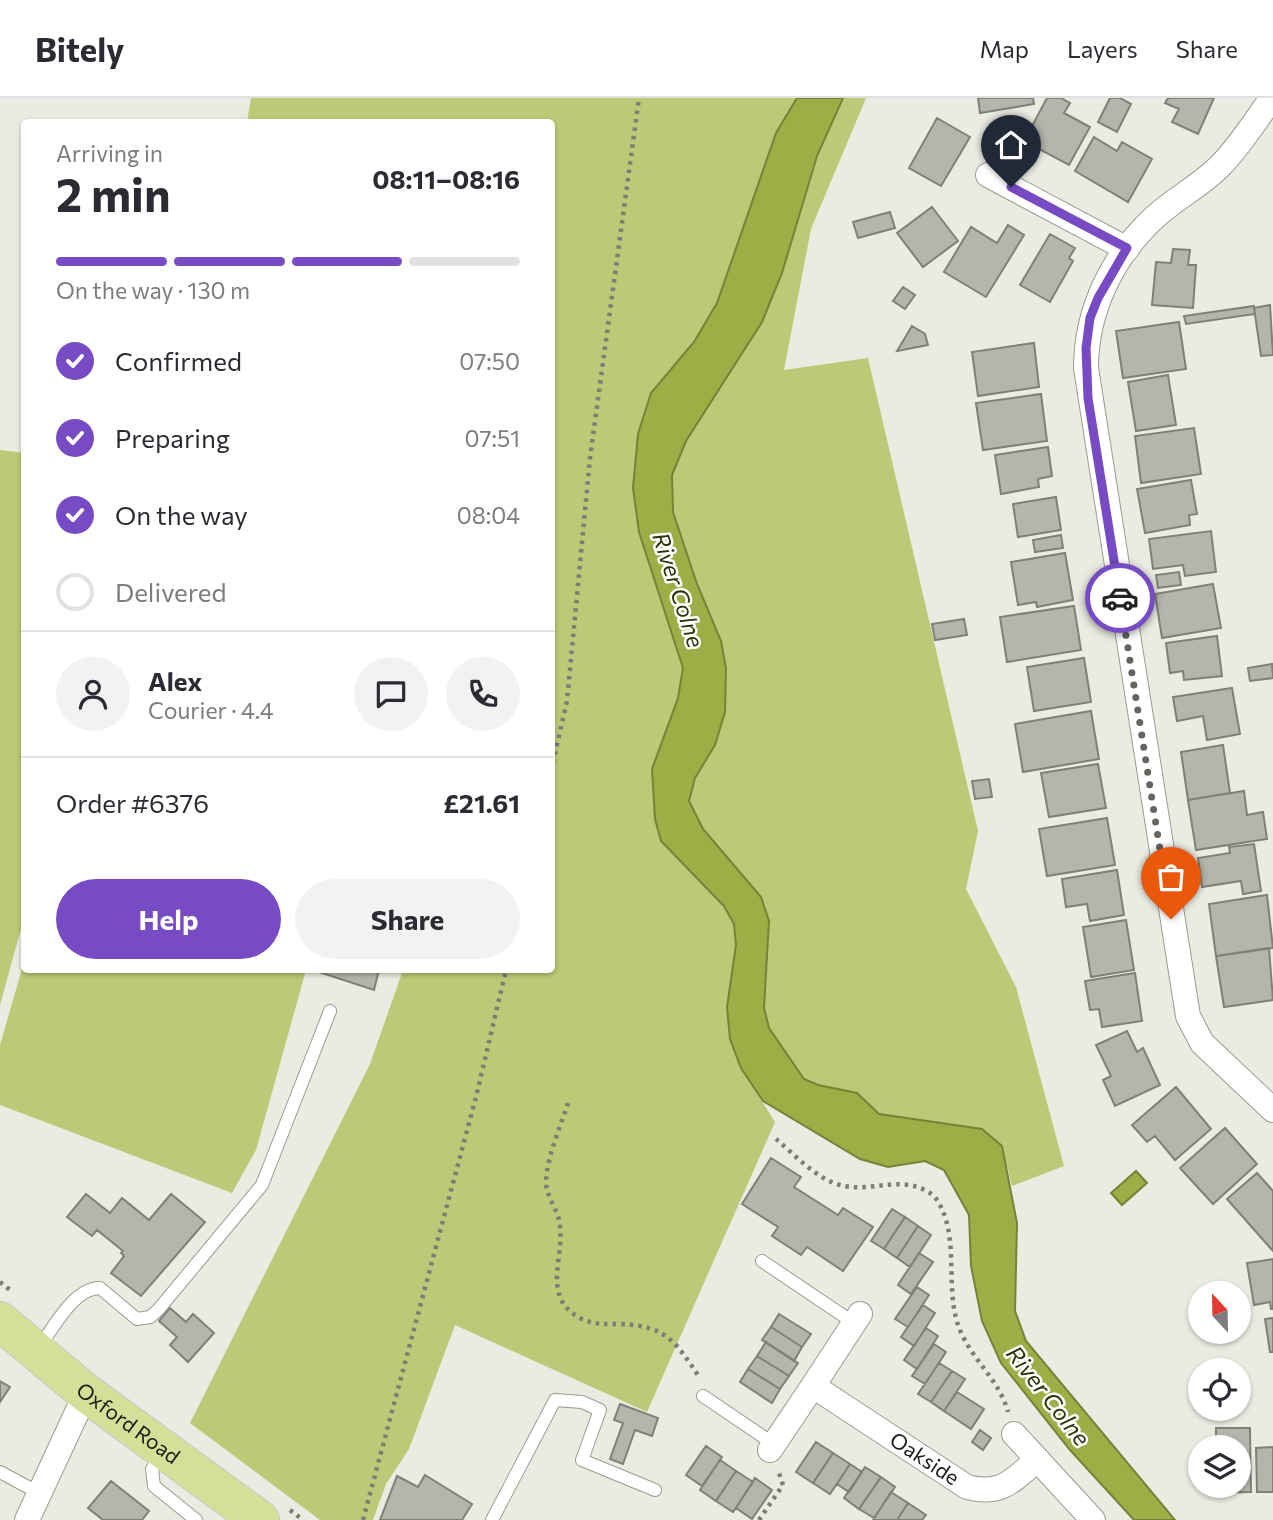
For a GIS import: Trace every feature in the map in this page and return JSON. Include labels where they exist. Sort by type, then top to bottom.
[{"type":"main road","name":"Oxford Road","points":[[0,1321],[34,1353],[86,1393],[260,1520]]},
{"type":"street","points":[[1272,98],[1221,165],[1198,187],[1157,215],[1127,248],[1107,281],[1090,318],[1086,368],[1184,1001],[1192,1027],[1202,1042],[1273,1110]]},
{"type":"street","points":[[988,175],[1127,248]]},
{"type":"street","points":[[772,1447],[857,1318]]},
{"type":"street","name":"Oakside","points":[[813,1386],[967,1487],[990,1491],[1001,1487],[1037,1460]]},
{"type":"street","points":[[27,1520],[86,1393]]},
{"type":"street","points":[[1014,1434],[1093,1520]]},
{"type":"lane","points":[[34,1353],[72,1304],[94,1288],[100,1288],[138,1319],[150,1317],[158,1310],[262,1185],[330,1011]]},
{"type":"lane","points":[[762,1261],[857,1318]]},
{"type":"lane","points":[[703,1395],[772,1447]]},
{"type":"lane","points":[[492,1520],[555,1400],[582,1402],[600,1410],[582,1460],[655,1490]]},
{"type":"lane","points":[[163,1450],[152,1469],[154,1486],[196,1520]]},
{"type":"lane","points":[[0,1472],[39,1493]]},
{"type":"path","points":[[555,755],[568,701],[590,458],[639,98]]},
{"type":"path","points":[[363,1520],[476,1097],[505,973]]},
{"type":"path","points":[[568,1103],[545,1185],[560,1222],[557,1288],[559,1300],[583,1320],[600,1325],[624,1324],[671,1336],[704,1384],[703,1395]]},
{"type":"path","points":[[776,1139],[833,1183],[846,1187],[907,1184],[934,1196],[946,1221],[950,1245],[950,1293],[957,1323],[965,1346],[1003,1396],[1014,1434]]},
{"type":"path","points":[[759,1520],[783,1485],[772,1447]]},
{"type":"shaded area","points":[[251,98],[797,98],[773,147],[728,277],[711,315],[696,339],[651,393],[683,668],[678,698],[652,769],[661,841],[724,906],[734,924],[737,945],[727,1007],[741,1068],[775,1122],[647,1412],[455,1325],[409,1449],[386,1484],[373,1520],[320,1520],[190,1423],[370,1064],[402,973],[555,973],[555,119],[248,119]]},
{"type":"shaded area","points":[[843,98],[866,98],[811,229],[784,370],[868,358],[978,831],[966,889],[1016,987],[1064,1166],[1012,1186],[1002,1146],[982,1129],[879,1114],[857,1093],[818,1085],[805,1079],[769,1028],[764,1008],[769,921],[761,897],[703,829],[689,801],[694,778],[715,745],[725,712],[726,668],[721,641],[697,584],[673,512],[672,475],[686,441],[762,322],[782,273],[817,156]]},
{"type":"shaded area","points":[[0,450],[21,453],[21,929],[0,1005]]},
{"type":"shaded area","points":[[21,972],[305,973],[256,1150],[232,1193],[0,1105],[0,1045]]},
{"type":"water","name":"River Colne","points":[[797,98],[843,98],[817,156],[782,273],[762,322],[686,441],[672,475],[673,512],[697,584],[721,641],[726,668],[725,712],[715,745],[695,778],[689,801],[703,829],[761,897],[769,921],[764,1008],[769,1028],[804,1079],[818,1085],[857,1093],[879,1114],[982,1129],[1002,1146],[1017,1223],[1015,1311],[1026,1341],[1175,1520],[1134,1520],[1070,1450],[1001,1363],[982,1321],[971,1266],[969,1215],[944,1170],[925,1161],[888,1167],[860,1159],[763,1101],[741,1068],[730,1039],[727,1007],[736,945],[734,924],[724,906],[661,841],[655,819],[652,769],[678,698],[683,668],[639,532],[633,488],[638,434],[651,393],[694,342],[717,303],[776,133]]},
{"type":"water","points":[[1136,1171],[1147,1183],[1122,1205],[1111,1193]]},
{"type":"building","points":[[978,98],[1033,98],[1034,104],[980,113]]},
{"type":"building","points":[[1047,98],[1061,98],[1070,103],[1064,113],[1090,127],[1069,165],[1024,141]]},
{"type":"building","points":[[1110,98],[1120,98],[1131,104],[1117,132],[1098,122]]},
{"type":"building","points":[[1168,98],[1214,98],[1198,134],[1172,122],[1179,109],[1165,103]]},
{"type":"building","points":[[937,118],[970,137],[941,186],[909,168]]},
{"type":"building","points":[[1094,137],[1117,151],[1122,142],[1152,159],[1128,202],[1075,171]]},
{"type":"building","points":[[932,207],[958,241],[923,267],[897,233]]},
{"type":"building","points":[[890,212],[895,228],[858,238],[853,222]]},
{"type":"building","points":[[1008,225],[1024,235],[986,297],[944,272],[971,227],[997,243]]},
{"type":"building","points":[[1050,234],[1075,248],[1069,258],[1073,261],[1050,302],[1020,285]]},
{"type":"building","points":[[1173,249],[1190,250],[1188,265],[1196,265],[1193,308],[1152,305],[1156,262],[1171,263]]},
{"type":"building","points":[[903,287],[915,295],[905,309],[893,301]]},
{"type":"building","points":[[1270,305],[1273,355],[1261,356],[1254,308]]},
{"type":"building","points":[[1254,306],[1255,314],[1186,324],[1184,316]]},
{"type":"building","points":[[1179,322],[1186,369],[1123,378],[1116,331]]},
{"type":"building","points":[[912,326],[925,334],[928,345],[897,351]]},
{"type":"building","points":[[1034,343],[1039,387],[978,396],[972,352]]},
{"type":"building","points":[[1168,375],[1176,425],[1136,431],[1128,382]]},
{"type":"building","points":[[1041,394],[1047,441],[983,450],[976,403]]},
{"type":"building","points":[[1194,428],[1201,474],[1141,483],[1135,436]]},
{"type":"building","points":[[1048,447],[1052,476],[1038,479],[1039,487],[1001,494],[995,455]]},
{"type":"building","points":[[1191,480],[1197,514],[1189,515],[1190,525],[1145,533],[1137,489]]},
{"type":"building","points":[[1056,497],[1061,530],[1018,537],[1013,504]]},
{"type":"building","points":[[1211,531],[1216,572],[1185,576],[1183,565],[1153,569],[1149,539]]},
{"type":"building","points":[[1061,535],[1063,548],[1035,552],[1033,540]]},
{"type":"building","points":[[1065,553],[1073,600],[1037,607],[1036,602],[1018,605],[1011,562]]},
{"type":"building","points":[[1179,572],[1181,585],[1158,588],[1156,575]]},
{"type":"building","points":[[1213,584],[1221,628],[1162,638],[1155,594]]},
{"type":"building","points":[[1074,606],[1081,650],[1007,662],[1000,617]]},
{"type":"building","points":[[964,619],[967,635],[935,640],[932,624]]},
{"type":"building","points":[[1217,636],[1222,676],[1184,680],[1183,671],[1170,673],[1166,643]]},
{"type":"building","points":[[1084,658],[1091,702],[1034,711],[1027,667]]},
{"type":"building","points":[[1272,664],[1273,678],[1250,681],[1248,668]]},
{"type":"building","points":[[1232,688],[1240,734],[1207,740],[1203,716],[1177,721],[1173,697]]},
{"type":"building","points":[[1091,711],[1099,759],[1023,772],[1015,724]]},
{"type":"building","points":[[1223,745],[1230,793],[1188,800],[1181,752]]},
{"type":"building","points":[[1098,764],[1106,808],[1049,817],[1041,773]]},
{"type":"building","points":[[989,779],[992,797],[975,799],[972,781]]},
{"type":"building","points":[[1244,791],[1247,815],[1263,812],[1267,839],[1196,850],[1188,800]]},
{"type":"building","points":[[1107,818],[1115,865],[1047,876],[1039,829]]},
{"type":"building","points":[[1254,844],[1261,891],[1243,894],[1241,881],[1202,887],[1198,858],[1230,853],[1229,847]]},
{"type":"building","points":[[1117,870],[1124,915],[1090,921],[1087,904],[1066,907],[1062,879]]},
{"type":"building","points":[[1267,895],[1273,948],[1216,956],[1209,904]]},
{"type":"building","points":[[1126,920],[1134,970],[1091,977],[1083,927]]},
{"type":"building","points":[[1269,948],[1273,1000],[1224,1007],[1216,956]]},
{"type":"building","points":[[322,973],[378,973],[374,990]]},
{"type":"building","points":[[1135,973],[1142,1021],[1102,1027],[1099,1009],[1090,1010],[1085,981]]},
{"type":"building","points":[[1127,1031],[1137,1052],[1143,1048],[1160,1085],[1115,1106],[1103,1080],[1111,1076],[1096,1045]]},
{"type":"building","points":[[1176,1087],[1211,1129],[1175,1160],[1155,1136],[1147,1142],[1132,1125]]},
{"type":"building","points":[[1225,1128],[1257,1164],[1213,1204],[1180,1168]]},
{"type":"building","points":[[771,1158],[801,1177],[794,1187],[838,1215],[843,1208],[873,1227],[843,1271],[807,1247],[801,1255],[772,1236],[778,1227],[742,1204]]},
{"type":"building","points":[[1257,1173],[1273,1191],[1273,1251],[1227,1199]]},
{"type":"building","points":[[86,1194],[110,1213],[122,1198],[149,1220],[171,1194],[205,1222],[141,1296],[111,1273],[124,1256],[121,1253],[123,1251],[97,1230],[92,1236],[67,1217]]},
{"type":"building","points":[[892,1209],[905,1217],[884,1249],[871,1241]]},
{"type":"building","points":[[905,1217],[918,1226],[897,1258],[884,1249]]},
{"type":"building","points":[[918,1226],[931,1235],[910,1267],[897,1258]]},
{"type":"building","points":[[919,1253],[933,1262],[911,1294],[898,1285]]},
{"type":"building","points":[[1273,1259],[1273,1309],[1270,1302],[1254,1305],[1247,1263]]},
{"type":"building","points":[[917,1287],[929,1295],[908,1327],[895,1319]]},
{"type":"building","points":[[923,1305],[935,1313],[914,1346],[901,1337]]},
{"type":"building","points":[[170,1308],[186,1322],[193,1314],[214,1333],[188,1362],[170,1345],[177,1337],[159,1321]]},
{"type":"building","points":[[779,1314],[811,1334],[802,1347],[771,1327]]},
{"type":"building","points":[[1273,1318],[1273,1352],[1270,1352],[1265,1319]]},
{"type":"building","points":[[771,1327],[802,1347],[794,1361],[762,1340]]},
{"type":"building","points":[[926,1328],[938,1336],[917,1369],[904,1360]]},
{"type":"building","points":[[766,1342],[798,1363],[789,1376],[757,1356]]},
{"type":"building","points":[[934,1344],[946,1352],[925,1384],[912,1376]]},
{"type":"building","points":[[757,1356],[789,1376],[780,1389],[748,1369]]},
{"type":"building","points":[[939,1363],[952,1371],[931,1402],[918,1394]]},
{"type":"building","points":[[748,1369],[780,1389],[772,1403],[740,1382]]},
{"type":"building","points":[[952,1371],[965,1379],[944,1411],[931,1402]]},
{"type":"building","points":[[0,1381],[10,1387],[0,1402]]},
{"type":"building","points":[[957,1392],[984,1409],[971,1429],[944,1411]]},
{"type":"building","points":[[620,1404],[658,1418],[652,1436],[635,1430],[623,1464],[610,1459],[623,1423],[614,1420]]},
{"type":"building","points":[[1216,1428],[1250,1428],[1250,1435],[1216,1435]]},
{"type":"building","points":[[980,1430],[991,1438],[983,1450],[972,1442]]},
{"type":"building","points":[[816,1442],[833,1453],[813,1483],[796,1472]]},
{"type":"building","points":[[706,1446],[722,1457],[702,1486],[686,1475]]},
{"type":"building","points":[[1273,1447],[1273,1492],[1257,1492],[1256,1448]]},
{"type":"building","points":[[833,1453],[850,1464],[830,1494],[813,1483]]},
{"type":"building","points":[[720,1460],[736,1471],[716,1501],[700,1490]]},
{"type":"building","points":[[850,1464],[862,1472],[849,1492],[837,1484]]},
{"type":"building","points":[[865,1467],[881,1477],[859,1509],[844,1498]]},
{"type":"building","points":[[736,1471],[753,1482],[733,1512],[716,1501]]},
{"type":"building","points":[[425,1475],[472,1504],[462,1520],[380,1520],[397,1476],[418,1487]]},
{"type":"building","points":[[881,1477],[895,1487],[874,1518],[859,1509]]},
{"type":"building","points":[[755,1478],[772,1490],[752,1519],[736,1508]]},
{"type":"building","points":[[111,1481],[149,1511],[142,1520],[103,1520],[88,1508]]},
{"type":"building","points":[[891,1492],[908,1503],[897,1520],[873,1520]]},
{"type":"building","points":[[908,1503],[926,1515],[922,1520],[897,1520]]},
{"type":"way so far","points":[[1120,598],[1171,919]]},
{"type":"route","points":[[1011,187],[1127,248],[1098,298],[1090,318],[1086,348],[1088,398],[1120,598]]}]
